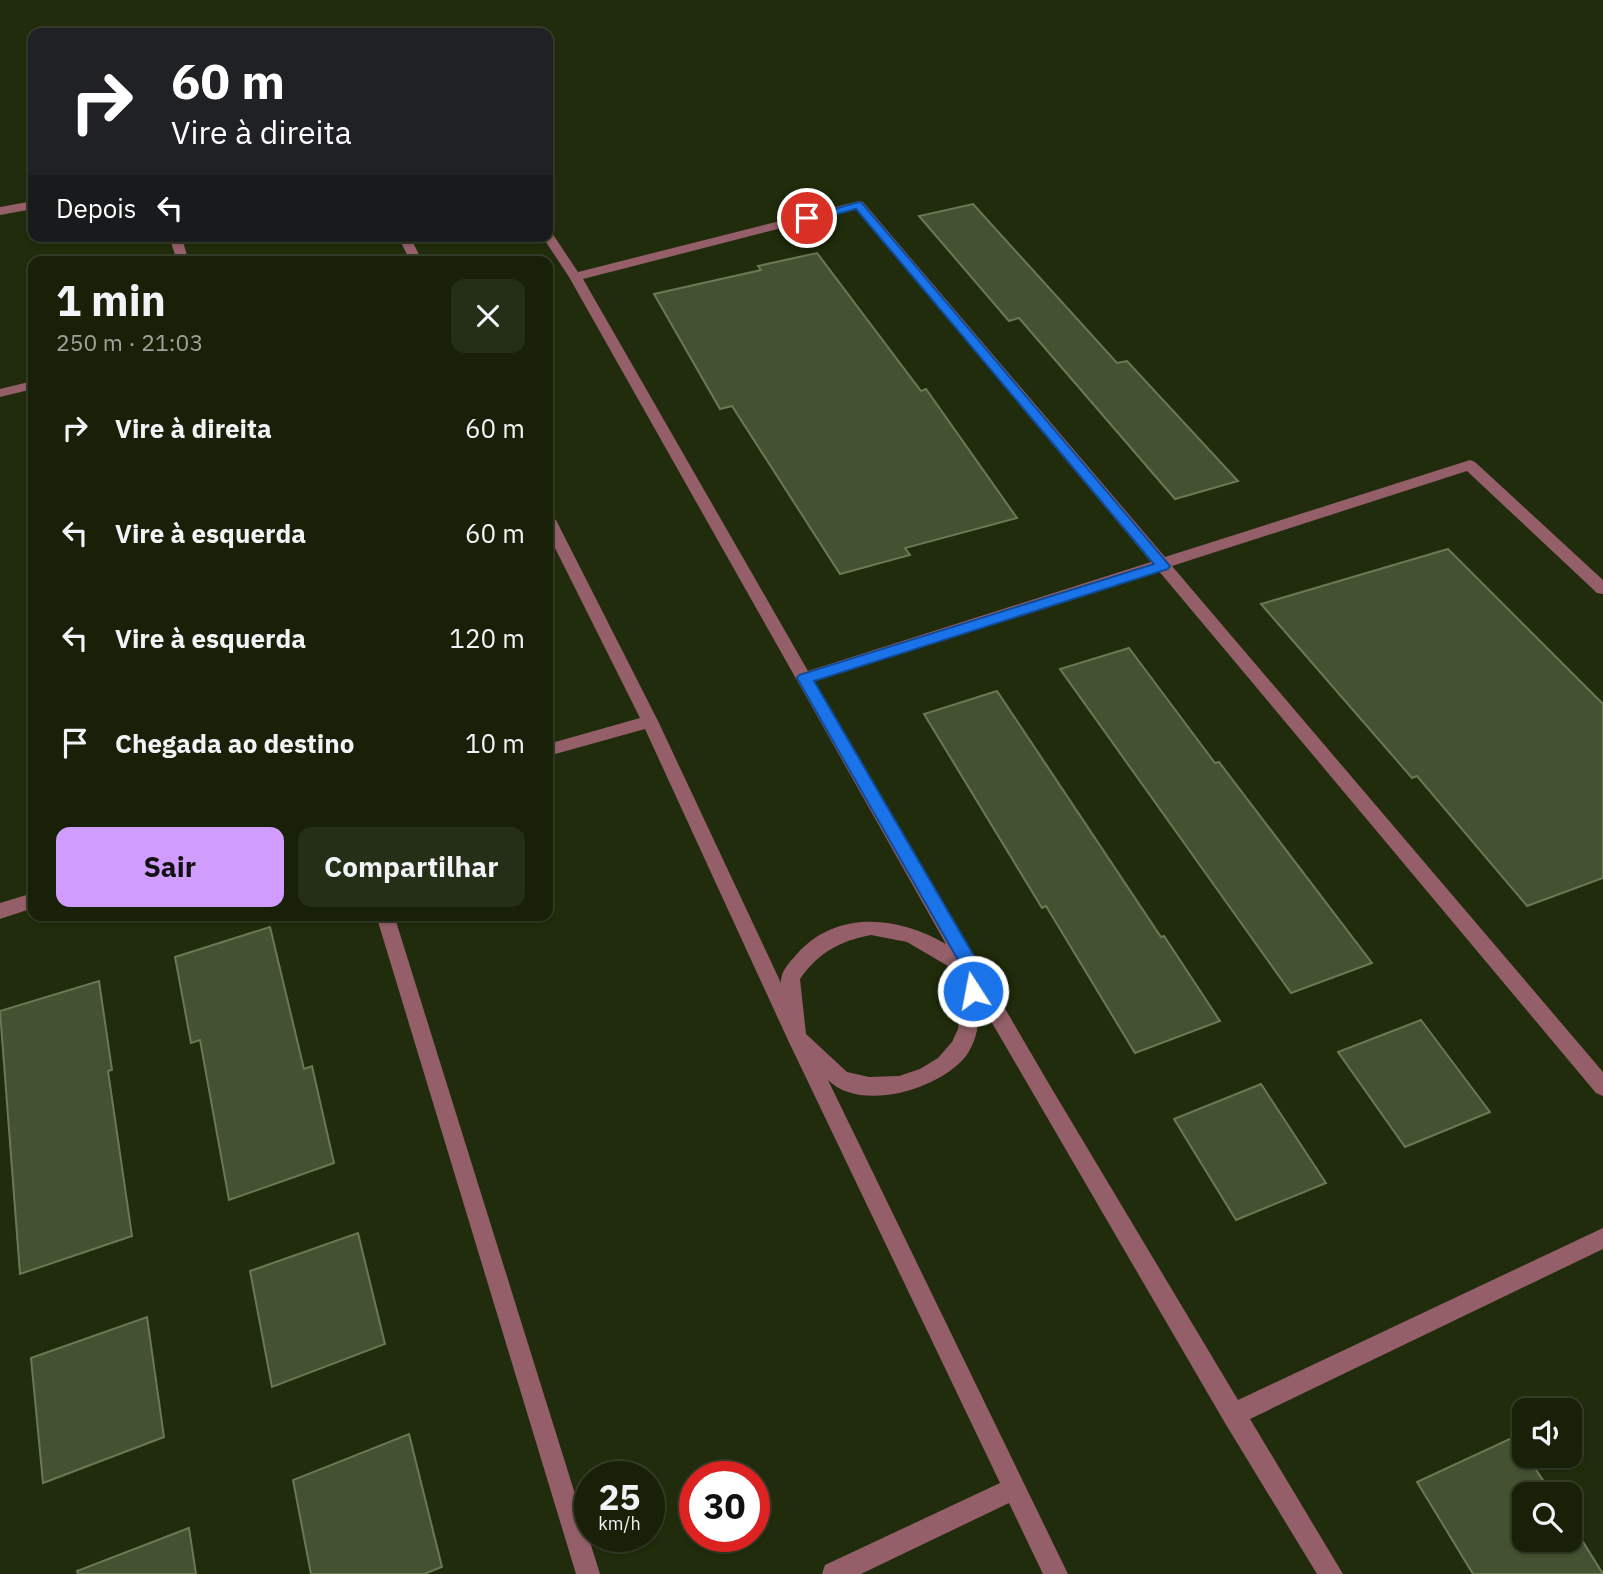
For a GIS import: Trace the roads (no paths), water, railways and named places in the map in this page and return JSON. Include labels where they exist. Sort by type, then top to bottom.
[{"type":"street","points":[[575,277],[859,205],[1603,1087]]},
{"type":"street","points":[[0,211],[28,206]]},
{"type":"street","points":[[552,242],[575,277],[804,678],[1233,1415],[1331,1574]]},
{"type":"street","points":[[0,393],[28,386]]},
{"type":"street","points":[[804,678],[1163,566],[1470,465],[1603,589]]},
{"type":"street","points":[[553,530],[650,722],[797,1038],[1056,1574]]},
{"type":"street","points":[[553,749],[650,722]]},
{"type":"street","points":[[0,911],[28,903]]},
{"type":"street","points":[[387,921],[588,1574]]},
{"type":"street","points":[[871,927],[896,929],[921,937],[975,973],[968,1029],[960,1048],[945,1064],[926,1076],[899,1085],[869,1086],[841,1080],[797,1038],[790,977],[803,957],[822,941],[845,931],[871,927]]},
{"type":"street","points":[[1233,1415],[1603,1238]]},
{"type":"street","points":[[834,1574],[1016,1488]]}]
